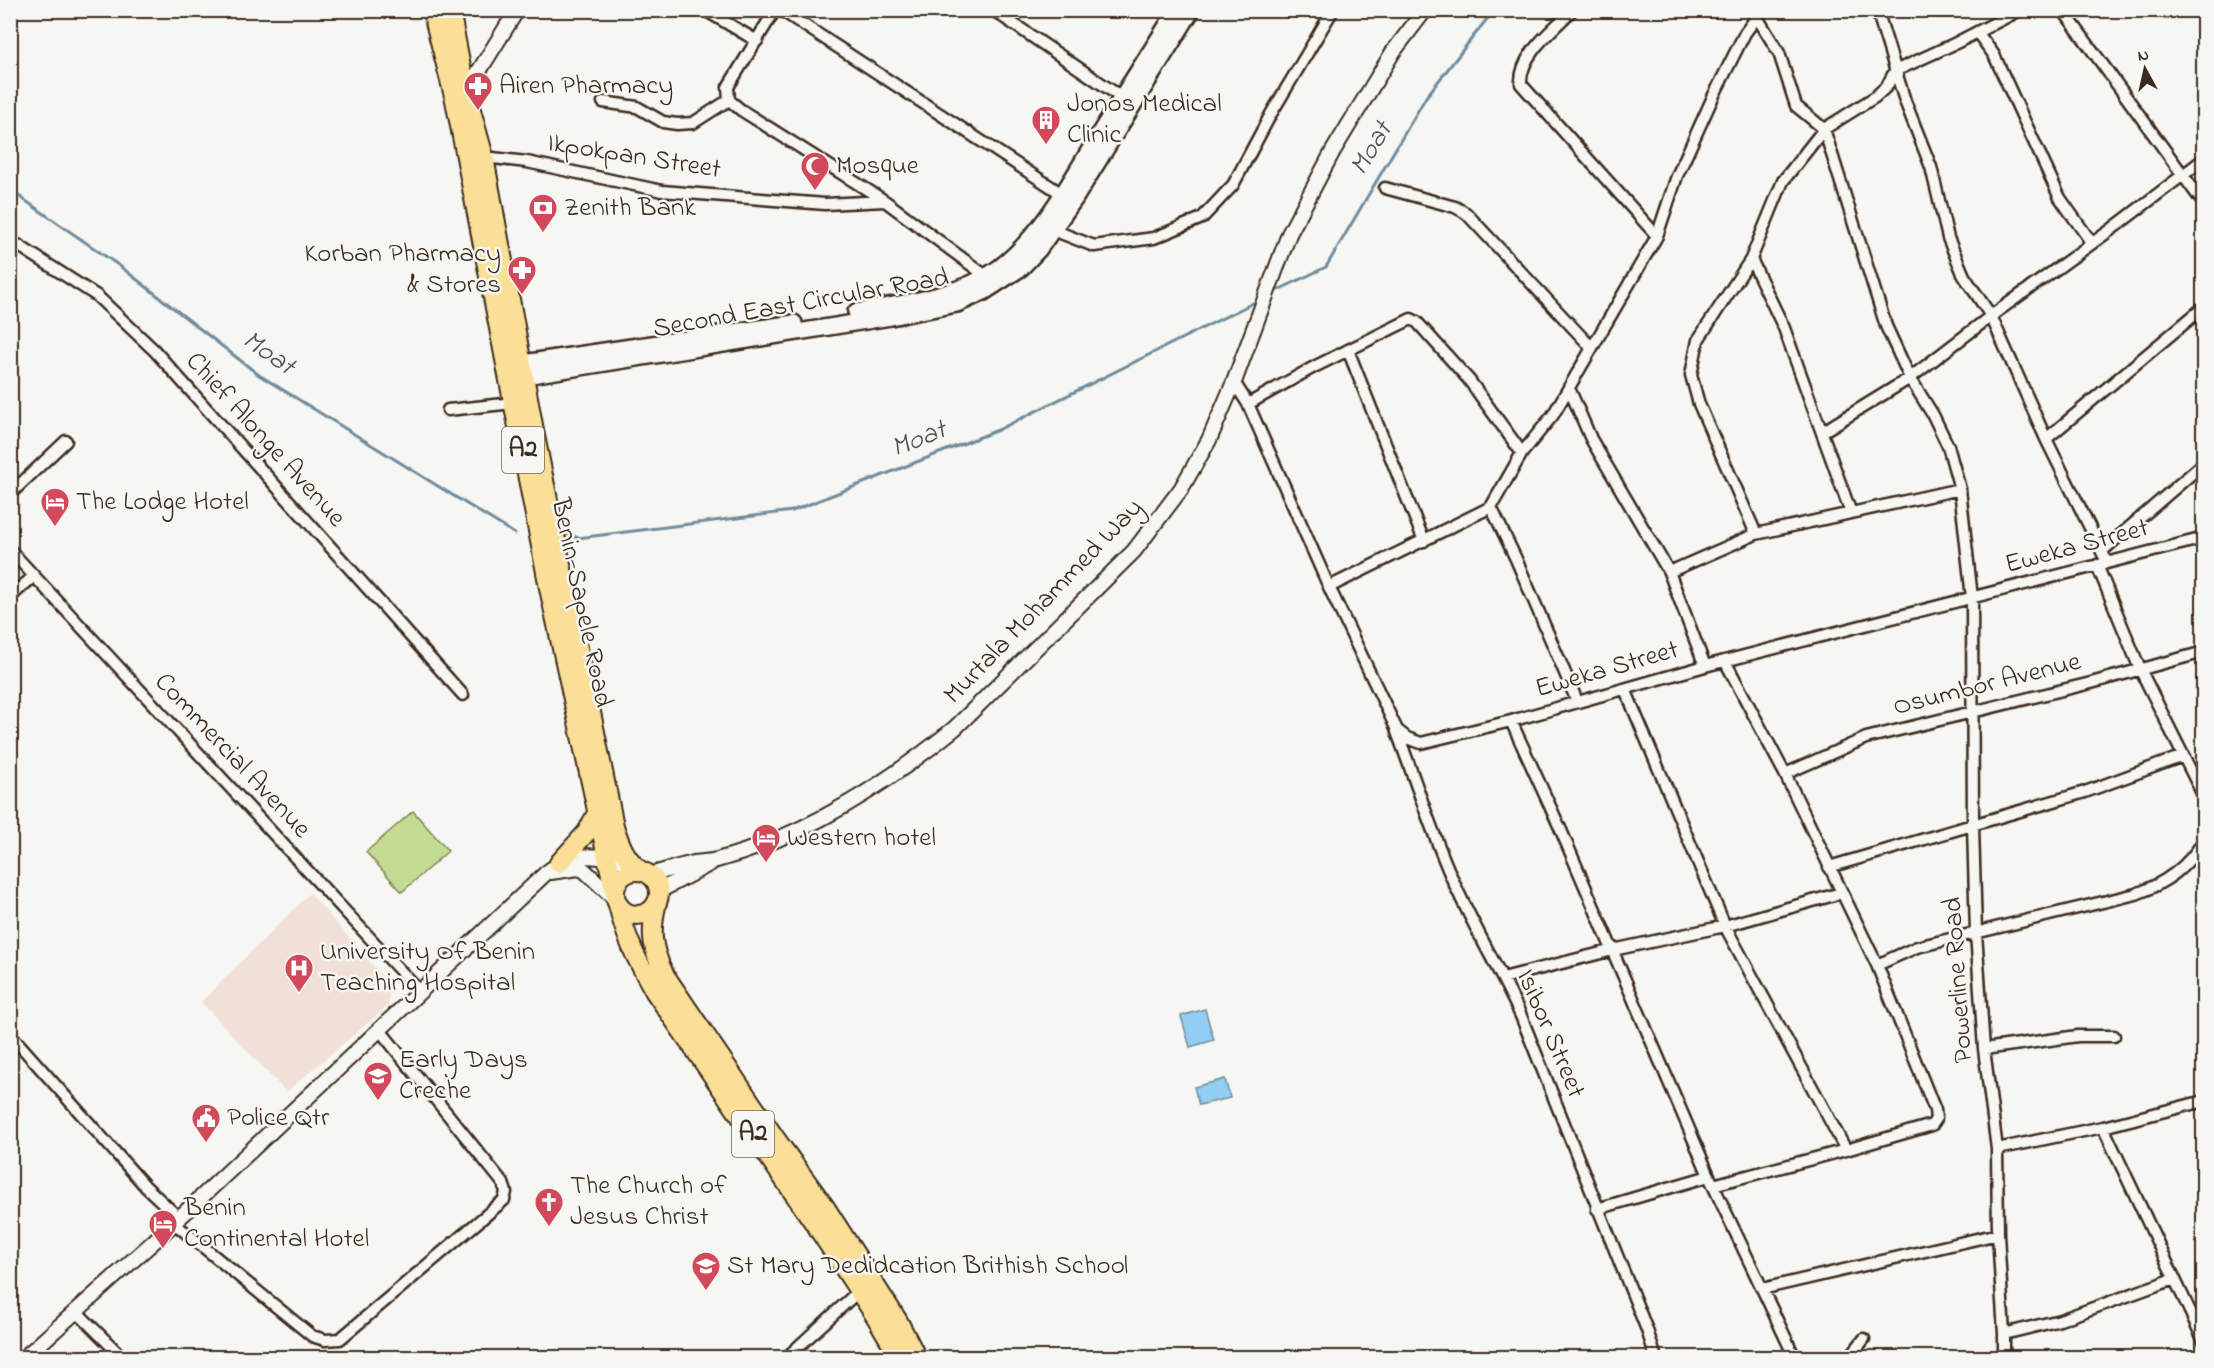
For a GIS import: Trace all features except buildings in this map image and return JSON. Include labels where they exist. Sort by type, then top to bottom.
[{"type":"highway","name":"Benin-Sapele Road","points":[[432,10],[484,157],[558,556],[614,826],[623,852],[641,870]]},
{"type":"highway","name":"Benin-Sapele Road","points":[[450,10],[461,96],[513,403],[549,588],[616,898]]},
{"type":"highway","points":[[552,868],[587,832],[597,813]]},
{"type":"highway","points":[[641,870],[627,873],[617,883],[616,898],[629,915],[637,916],[651,911],[657,898]]},
{"type":"highway","name":"A2","points":[[641,870],[654,879],[657,898],[652,922],[652,939],[654,954],[664,974],[775,1138],[825,1207],[866,1286]]},
{"type":"highway","name":"A2","points":[[616,898],[625,936],[655,992],[866,1286],[898,1321],[903,1354]]},
{"type":"main road","name":"Second East Circular Road","points":[[524,370],[872,309],[957,291],[986,276],[1011,258],[1062,194],[1178,10]]},
{"type":"main road","name":"Second East Circular Road","points":[[524,370],[804,332],[957,304],[984,292],[1021,268],[1039,249],[1074,200],[1192,10]]},
{"type":"street","points":[[461,96],[517,10]]},
{"type":"street","points":[[705,10],[757,41]]},
{"type":"street","points":[[776,10],[728,87],[729,100],[741,110],[885,201],[986,276]]},
{"type":"street","points":[[781,10],[1062,194]]},
{"type":"street","points":[[993,10],[1121,98]]},
{"type":"street","points":[[1053,230],[1094,246],[1154,238],[1202,218],[1233,185],[1271,114],[1333,10]]},
{"type":"street","name":"Murtala Mohammed Way","points":[[715,860],[793,833],[866,794],[927,751],[955,728],[1141,543],[1181,489],[1203,452],[1234,382],[1289,234],[1310,194],[1387,62],[1425,10]]},
{"type":"street","points":[[1572,10],[1538,45],[1520,74],[1521,84],[1657,236]]},
{"type":"street","points":[[1877,10],[1895,71],[1931,167],[1948,238],[1964,276],[1991,316],[2046,439],[2102,551],[2102,564],[2140,669],[2204,797]]},
{"type":"street","points":[[1756,534],[1699,404],[1690,375],[1698,340],[1751,259],[1784,182],[1824,129],[1875,97],[1887,86],[1895,71],[2020,10]]},
{"type":"street","points":[[2063,10],[2204,204]]},
{"type":"street","points":[[1329,587],[1491,507],[1522,453],[1553,415],[1657,236],[1677,176],[1704,117],[1745,33],[1760,14],[1779,53],[1796,106],[1824,129]]},
{"type":"street","points":[[1977,32],[1994,55],[2060,198],[2091,242]]},
{"type":"street","points":[[603,102],[637,107],[663,122],[677,124],[693,123],[729,100]]},
{"type":"street","name":"Powerline Road","points":[[1824,129],[1886,326],[1948,446],[1960,489],[1972,598],[1972,826],[1976,933],[1984,1049],[1997,1149],[1998,1234],[2004,1358]]},
{"type":"street","name":"Ikpokpan Street","points":[[484,157],[527,162],[662,190],[825,204],[885,201]]},
{"type":"street","points":[[1822,432],[1911,378],[2204,159]]},
{"type":"street","points":[[1385,188],[1455,207],[1466,213],[1592,348]]},
{"type":"street","name":"Chief Alonge Avenue","points":[[10,240],[97,296],[154,350],[463,695]]},
{"type":"street","points":[[1751,259],[1784,328],[1851,513]]},
{"type":"street","points":[[2046,439],[2204,306]]},
{"type":"street","points":[[1248,404],[1402,322],[1414,320],[1469,380],[1522,453]]},
{"type":"street","points":[[1347,350],[1424,541]]},
{"type":"street","points":[[1234,382],[1248,404],[1329,587],[1397,730]]},
{"type":"street","points":[[1569,388],[1591,439],[1669,572],[1705,666]]},
{"type":"street","points":[[448,410],[513,403]]},
{"type":"street","points":[[10,494],[66,441]]},
{"type":"street","points":[[2102,551],[2204,463]]},
{"type":"street","points":[[1669,572],[1756,534],[1960,489]]},
{"type":"street","points":[[1491,507],[1577,701]]},
{"type":"street","name":"Eweka Street","points":[[1397,730],[1407,738],[1421,743],[1511,721],[1705,666],[2204,538]]},
{"type":"street","name":"Commercial Avenue","points":[[10,550],[420,992]]},
{"type":"street","points":[[10,597],[34,576]]},
{"type":"street","name":"Osumbor Avenue","points":[[1785,774],[1866,738],[2091,683],[2204,652]]},
{"type":"street","points":[[1597,1209],[1846,1150],[1932,1125],[1936,1119],[1935,1110],[1877,965],[1785,774],[1725,661]]},
{"type":"street","points":[[1625,689],[1725,926],[1846,1150]]},
{"type":"street","points":[[1511,721],[1613,950],[1711,1181],[1795,1358]]},
{"type":"street","name":"Isibor Street","points":[[1397,730],[1447,868],[1503,978],[1647,1330],[1656,1358]]},
{"type":"street","points":[[1829,867],[2085,792],[2183,756]]},
{"type":"street","points":[[1877,965],[1917,947],[2136,894],[2157,886],[2180,870],[2204,840]]},
{"type":"street","points":[[24,1358],[176,1220],[552,868],[581,856],[606,858],[641,870],[715,860]]},
{"type":"street","points":[[657,898],[715,860]]},
{"type":"street","points":[[552,868],[585,870],[616,898]]},
{"type":"street","points":[[1503,978],[1613,950],[1725,926],[1842,893]]},
{"type":"street","points":[[10,1034],[176,1220],[312,1336],[333,1340],[340,1339],[504,1200],[506,1192],[503,1183],[379,1029]]},
{"type":"street","points":[[1984,1049],[2078,1036],[2114,1036]]},
{"type":"street","points":[[1997,1149],[2204,1101]]},
{"type":"street","points":[[2103,1126],[2204,1341]]},
{"type":"street","points":[[1762,1289],[1998,1234]]},
{"type":"street","points":[[2004,1334],[2060,1320],[2174,1279]]},
{"type":"street","points":[[786,1358],[866,1286]]},
{"type":"street","points":[[76,1311],[123,1358]]},
{"type":"street","points":[[1849,1358],[1864,1339]]},
{"type":"shaded area","name":"University Of Benin Teaching Hospital","points":[[310,893],[389,984],[388,1006],[286,1092],[201,1002]]},
{"type":"green space","points":[[413,811],[448,851],[402,892],[366,852]]},
{"type":"water","points":[[1205,1009],[1214,1040],[1190,1047],[1181,1016]]},
{"type":"water","points":[[1225,1079],[1230,1098],[1199,1105],[1194,1087]]},
{"type":"waterway","name":"Moat","points":[[1274,292],[1326,267],[1426,97],[1494,10]]},
{"type":"waterway","name":"Moat","points":[[10,190],[121,267],[259,375],[515,534]]},
{"type":"waterway","name":"Moat","points":[[567,534],[578,538],[792,511],[998,430],[1261,299]]},
{"type":"place","name":"Airen Pharmacy","points":[[478,112]]},
{"type":"place","name":"Jonos Medical Clinic","points":[[1046,146]]},
{"type":"place","name":"Mosque","points":[[815,192]]},
{"type":"place","name":"Zenith Bank","points":[[543,234]]},
{"type":"place","name":"Korban Pharmacy & Stores","points":[[522,296]]},
{"type":"place","name":"The Lodge Hotel","points":[[55,528]]},
{"type":"place","name":"Western hotel","points":[[766,864]]},
{"type":"place","name":"University Of Benin Teaching Hospital","points":[[299,994]]},
{"type":"place","name":"Early Days Creche","points":[[378,1102]]},
{"type":"place","name":"Police Qtr","points":[[206,1144]]},
{"type":"place","name":"The Church of Jesus Christ","points":[[549,1228]]},
{"type":"place","name":"Benin Continental Hotel","points":[[163,1250]]},
{"type":"place","name":"St Mary Dedidcation Brithish School","points":[[706,1292]]}]
